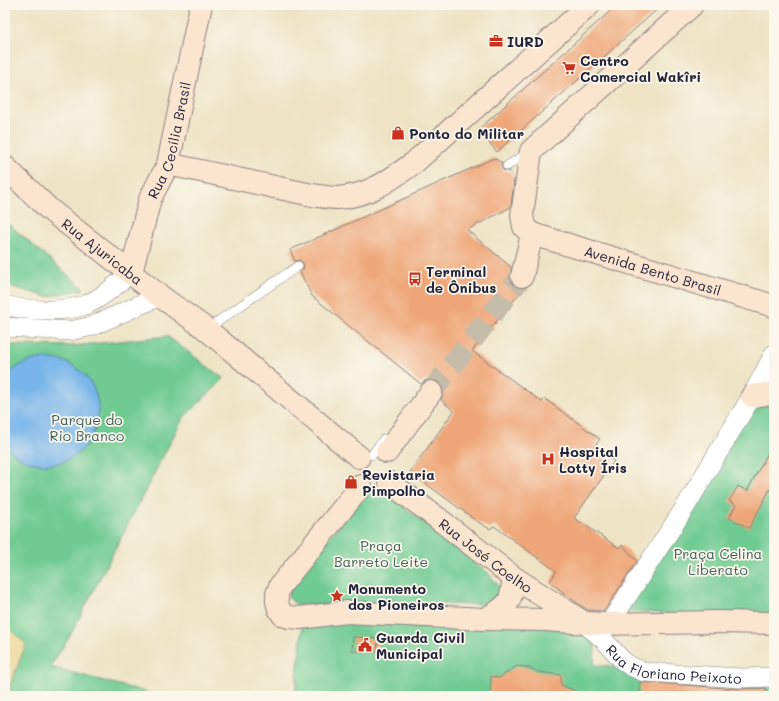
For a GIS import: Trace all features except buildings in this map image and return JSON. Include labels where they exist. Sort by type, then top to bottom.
[{"type":"street","name":"Rua Cecília Brasil","points":[[131,273],[150,199],[168,164],[201,5]]},
{"type":"street","points":[[168,164],[312,195],[336,198],[354,196],[373,190],[415,162],[589,5]]},
{"type":"street","points":[[522,276],[532,234],[524,227],[522,215],[531,151],[692,5]]},
{"type":"street","name":"Rua Ajuricaba","points":[[5,167],[50,210],[160,296],[206,329]]},
{"type":"street","name":"Avenida Bento Brasil","points":[[532,234],[774,306]]},
{"type":"street","points":[[5,305],[42,310],[83,306],[110,290],[131,273]]},
{"type":"street","points":[[5,328],[70,331],[92,326],[160,296]]},
{"type":"street","points":[[206,329],[373,455],[390,483],[361,486],[373,455],[428,390]]},
{"type":"street","points":[[609,624],[684,510],[752,396],[774,354]]},
{"type":"street","points":[[752,396],[766,394],[774,395]]},
{"type":"street","name":"Rua José Coelho","points":[[390,483],[513,577],[585,624]]},
{"type":"street","name":"Rua Floriano Peixoto","points":[[361,486],[280,586],[277,594],[277,602],[283,615],[300,618],[347,612],[485,619],[545,620],[585,624],[718,622],[774,623]]},
{"type":"street","points":[[485,619],[497,612],[508,602],[512,595],[513,577]]},
{"type":"street","name":"Rua Floriano Peixoto","points":[[585,624],[603,639],[622,660],[630,666],[644,672],[740,678],[774,677]]},
{"type":"lane","points":[[508,166],[531,151]]},
{"type":"lane","points":[[206,329],[298,266]]},
{"type":"lane","points":[[373,455],[393,427],[428,390]]},
{"type":"green space","points":[[5,221],[84,289],[48,297],[5,285]]},
{"type":"green space","name":"Parque do Rio Branco","points":[[167,336],[224,379],[183,418],[71,634],[50,667],[150,693],[150,696],[5,696],[5,343],[11,345],[72,346]]},
{"type":"green space","name":"Praça Celina Liberato","points":[[774,346],[774,621],[626,611]]},
{"type":"green space","name":"Praça Barreto Leite","points":[[373,490],[385,492],[488,573],[499,586],[499,598],[489,604],[297,605],[288,597],[293,583],[362,495]]},
{"type":"green space","points":[[304,610],[596,626],[594,665],[774,677],[774,696],[295,696]]},
{"type":"sand","points":[[5,625],[26,644],[9,687],[12,696],[5,696]]},
{"type":"water","points":[[45,358],[63,361],[84,375],[96,393],[98,414],[93,433],[82,450],[65,461],[43,464],[19,457],[5,445],[5,378],[14,369],[23,364],[33,360]]},
{"type":"tunnel","points":[[431,392],[522,276]]},
{"type":"place","name":"IURD","points":[[496,41]]},
{"type":"place","name":"Centro Comercial Wakîri","points":[[569,68]]},
{"type":"place","name":"Ponto do Militar","points":[[398,133]]},
{"type":"place","name":"Terminal de Ônibus","points":[[415,279]]},
{"type":"place","name":"Hospital Lotty Íris","points":[[548,459]]},
{"type":"place","name":"Revistaria Pimpolho","points":[[351,482]]},
{"type":"place","name":"Monumento dos Pioneiros","points":[[337,596]]},
{"type":"place","name":"Guarda Civil Municipal","points":[[365,645]]}]
